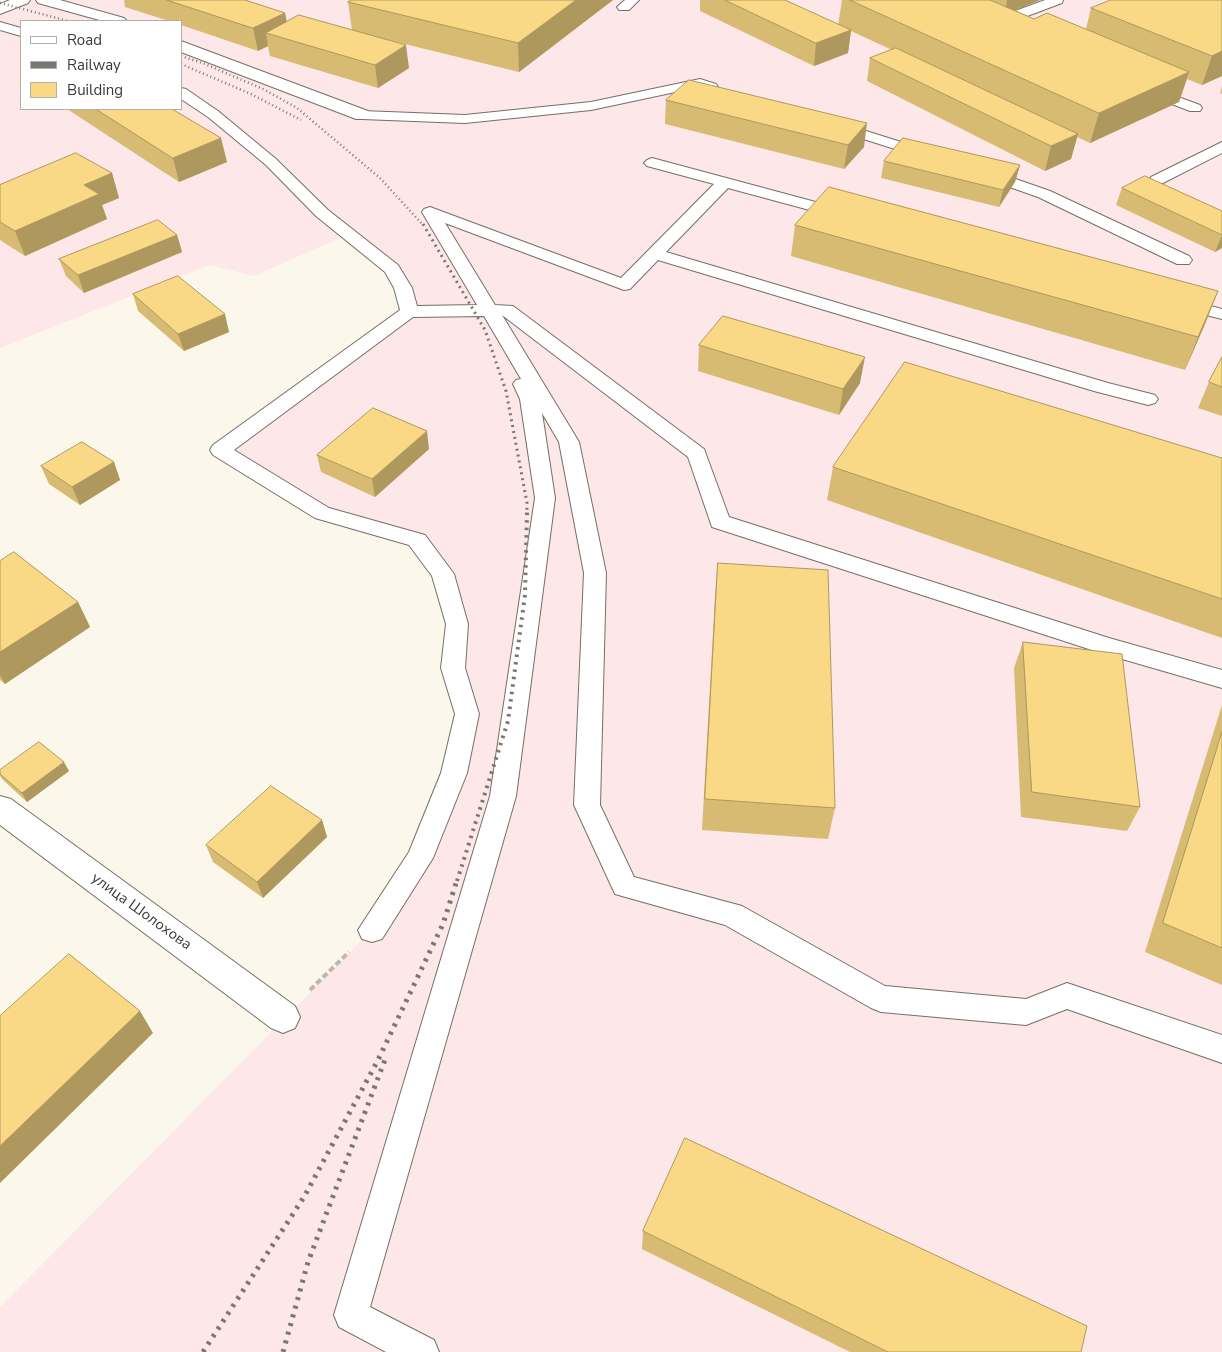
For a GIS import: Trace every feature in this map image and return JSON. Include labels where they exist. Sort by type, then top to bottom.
[{"type":"street","points":[[0,9],[23,0]]},
{"type":"street","points":[[43,0],[115,20]]},
{"type":"street","points":[[182,46],[362,115]]},
{"type":"street","name":"улица Шолохова","points":[[0,808],[283,1017]]},
{"type":"lane","points":[[1005,34],[982,25],[1057,0]]},
{"type":"lane","points":[[0,26],[20,32]]},
{"type":"lane","points":[[362,115],[465,119],[591,106],[700,83],[728,92]]},
{"type":"lane","points":[[1132,83],[1195,108]]},
{"type":"lane","points":[[182,93],[213,114],[256,150],[322,212],[392,269],[402,288],[410,312]]},
{"type":"lane","points":[[822,122],[944,160]]},
{"type":"lane","points":[[1156,180],[1222,147]]},
{"type":"lane","points":[[652,163],[859,218]]},
{"type":"lane","points":[[972,169],[1044,194],[1183,260]]},
{"type":"lane","points":[[725,182],[624,285],[430,212],[569,442],[595,573],[587,805],[624,886],[732,915],[880,998],[1026,1012],[1067,996],[1222,1050]]},
{"type":"lane","points":[[654,254],[1101,387],[1148,399]]},
{"type":"lane","points":[[1165,299],[1222,314]]},
{"type":"lane","points":[[372,930],[420,858],[454,773],[467,714],[453,668],[457,624],[443,574],[418,540],[322,513],[220,450],[410,312],[490,313],[507,310],[697,454],[720,522],[1106,646],[1222,679]]},
{"type":"lane","points":[[422,1352],[351,1315],[503,796],[545,498],[530,399],[490,313]]},
{"type":"path","points":[[283,1017],[372,930]]},
{"type":"shaded area","points":[[23,0],[1222,0],[1222,1352],[0,1352],[0,1307],[372,930],[454,773],[457,624],[418,540],[322,513],[220,450],[409,312],[403,288],[349,234],[254,276],[210,265],[0,348],[0,9]]},
{"type":"building","points":[[167,0],[245,0],[285,13],[253,28]]},
{"type":"building","points":[[352,0],[576,0],[518,43],[348,2]]},
{"type":"building","points":[[725,0],[785,0],[851,30],[816,43]]},
{"type":"building","points":[[850,0],[990,0],[1034,19],[1047,13],[1189,72],[1099,113]]},
{"type":"building","points":[[1111,0],[1222,0],[1222,51],[1212,56],[1091,8]]},
{"type":"building","points":[[299,15],[406,45],[375,65],[266,33]]},
{"type":"building","points":[[896,48],[1078,134],[1051,146],[870,58]]},
{"type":"building","points":[[689,80],[867,123],[848,145],[666,100]]},
{"type":"building","points":[[98,110],[174,110],[221,138],[173,158]]},
{"type":"building","points":[[903,138],[1020,165],[1003,190],[884,161]]},
{"type":"building","points":[[76,153],[112,173],[84,185],[99,194],[15,231],[0,222],[0,185]]},
{"type":"building","points":[[1145,176],[1222,211],[1222,235],[1122,188]]},
{"type":"building","points":[[829,187],[1218,291],[1198,337],[795,225]]},
{"type":"building","points":[[158,220],[177,235],[78,275],[59,259]]},
{"type":"building","points":[[178,276],[225,314],[178,334],[133,294]]},
{"type":"building","points":[[723,316],[865,357],[843,389],[699,345]]},
{"type":"building","points":[[1222,357],[1222,387],[1209,382]]},
{"type":"building","points":[[905,362],[1222,458],[1222,599],[833,467]]},
{"type":"building","points":[[373,408],[427,431],[372,479],[317,455]]},
{"type":"building","points":[[82,442],[114,462],[72,487],[41,466]]},
{"type":"building","points":[[14,552],[78,602],[0,652],[0,561]]},
{"type":"building","points":[[718,563],[828,570],[835,808],[705,799]]},
{"type":"building","points":[[1023,642],[1122,654],[1140,807],[1032,792]]},
{"type":"building","points":[[1222,732],[1222,948],[1163,923]]},
{"type":"building","points":[[39,742],[64,762],[22,793],[0,774],[0,770]]},
{"type":"building","points":[[271,786],[322,820],[257,882],[206,845]]},
{"type":"building","points":[[69,954],[140,1011],[0,1146],[0,1016]]},
{"type":"building","points":[[685,1138],[1087,1326],[1081,1352],[888,1352],[643,1231]]},
{"type":"railway","points":[[0,3],[64,20]]},
{"type":"railway","points":[[182,56],[263,89],[297,108],[380,178],[423,225]]},
{"type":"railway","points":[[182,64],[251,94],[301,120]]},
{"type":"railway","points":[[423,224],[485,330],[506,391],[527,503],[527,512]]},
{"type":"railway","points":[[457,881],[508,721],[525,595],[527,512]]},
{"type":"railway","points":[[203,1352],[304,1197],[378,1060],[443,924],[457,880]]},
{"type":"railway","points":[[283,1352],[308,1262],[386,1057]]}]
